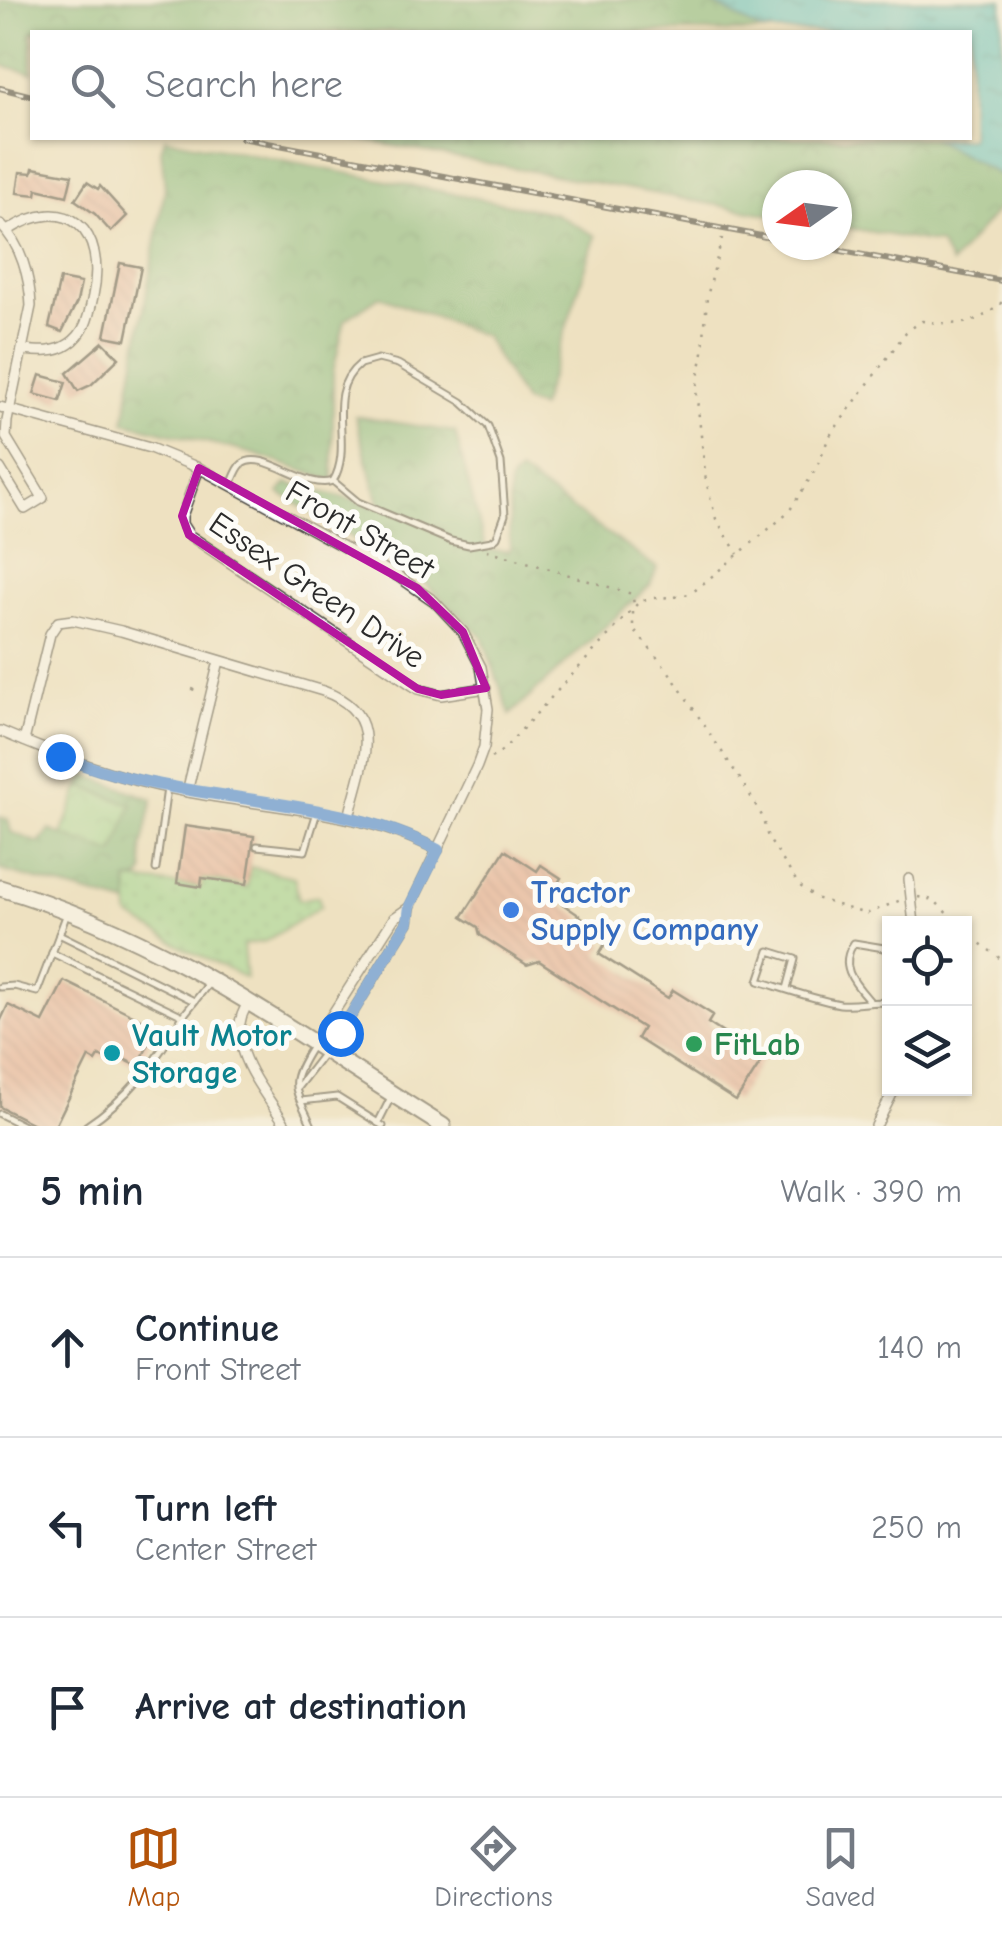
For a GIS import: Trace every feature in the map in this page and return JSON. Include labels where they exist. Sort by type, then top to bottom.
[{"type":"main road","points":[[0,888],[134,937],[212,979],[444,1126]]},
{"type":"street","points":[[0,468],[25,509],[43,498],[3,439],[5,408],[24,350],[32,306],[19,253],[4,227],[38,214],[64,215],[84,230],[96,254],[96,283],[84,329],[59,349],[24,350]]},
{"type":"street","name":"Front Street","points":[[5,408],[150,448],[200,468],[434,601],[474,650],[486,688],[487,726],[477,766],[410,906],[408,922],[340,1033],[320,1047]]},
{"type":"street","name":"Essex Green Drive","points":[[200,468],[182,516],[189,535],[418,688],[441,695],[486,688]]},
{"type":"street","points":[[24,742],[50,634],[58,622],[73,620],[121,631],[323,691],[354,710],[364,727],[366,746],[349,818]]},
{"type":"street","points":[[187,792],[219,661]]},
{"type":"street","points":[[0,732],[93,770],[187,792],[349,818],[438,850]]},
{"type":"street","points":[[909,878],[913,916]]},
{"type":"street","name":"Front Street","points":[[320,1047],[394,918],[410,906]]},
{"type":"street","points":[[249,1002],[238,1024],[239,1046],[286,1126]]},
{"type":"street","points":[[876,1126],[891,1096]]},
{"type":"lane","points":[[369,360],[388,360],[472,410],[494,437],[502,478],[503,524],[492,540],[468,546],[358,502],[332,481],[340,462],[344,382],[350,372],[369,360]]},
{"type":"lane","points":[[231,484],[239,467],[252,460],[317,484],[332,481]]},
{"type":"lane","points":[[156,870],[167,788]]},
{"type":"lane","points":[[258,846],[305,851],[317,812]]},
{"type":"lane","points":[[0,987],[37,992],[68,910]]},
{"type":"lane","points":[[60,934],[194,1002]]},
{"type":"lane","points":[[870,1000],[848,973],[846,964],[854,944],[882,947]]},
{"type":"lane","points":[[787,989],[796,959],[769,951],[759,981],[838,1004],[882,1002]]},
{"type":"lane","points":[[52,953],[182,1016]]},
{"type":"lane","points":[[86,1126],[140,1081],[182,1016],[212,979]]},
{"type":"lane","points":[[296,1090],[320,1047]]},
{"type":"lane","points":[[312,1126],[296,1090],[294,1075],[320,1047]]},
{"type":"lane","points":[[300,1101],[337,1097],[379,1125],[392,1094]]},
{"type":"lane","points":[[0,1114],[24,1126]]},
{"type":"path","points":[[722,238],[707,297],[696,390],[706,480],[716,519],[739,555]]},
{"type":"path","points":[[477,766],[503,750],[646,598],[672,599],[694,592],[788,512],[816,469],[834,430],[906,332],[922,321],[943,326],[969,323],[1002,302]]},
{"type":"path","points":[[468,546],[570,572],[632,594],[633,629],[667,669],[746,788],[762,816],[768,838],[799,885],[815,898],[866,914],[912,898],[934,900],[949,916]]},
{"type":"path","points":[[192,689],[202,692]]},
{"type":"path","points":[[972,937],[1002,960]]},
{"type":"highlighted area","points":[[199,468],[417,588],[463,632],[486,688],[441,695],[418,689],[189,535],[182,516]]},
{"type":"green space","points":[[0,0],[707,0],[760,30],[30,30],[30,72],[0,65]]},
{"type":"green space","points":[[164,140],[175,140],[554,213],[596,236],[540,408],[524,402],[484,336],[380,296],[345,320],[333,372],[333,481],[254,454],[124,422],[165,188],[161,150]]},
{"type":"green space","points":[[362,140],[936,140],[1002,177],[1002,204],[951,264],[939,244],[852,229],[852,170],[762,170],[762,213]]},
{"type":"green space","points":[[355,416],[455,432],[486,550],[510,551],[509,483],[519,472],[657,568],[650,585],[510,715],[482,636],[420,579],[279,493],[287,483],[380,507]]},
{"type":"green space","points":[[86,775],[153,799],[142,849],[144,873],[139,879],[128,881],[129,905],[0,870],[0,817],[8,819],[11,832],[39,843],[50,830],[62,835],[132,805],[80,786]]},
{"type":"green space","points":[[80,786],[132,805],[114,854],[62,835]]},
{"type":"green space","points":[[250,867],[294,877],[299,900],[318,896],[321,906],[266,941],[243,945],[246,978],[129,916],[128,880],[200,887],[202,878],[247,888]]},
{"type":"water","points":[[707,0],[1002,0],[1002,176],[936,140],[972,140],[972,30],[760,30]]},
{"type":"building","points":[[33,168],[72,175],[67,196],[37,189],[36,195],[17,193],[20,172],[32,173]]},
{"type":"building","points":[[87,182],[98,189],[100,186],[127,216],[111,232],[75,200]]},
{"type":"building","points":[[120,263],[141,267],[126,340],[105,336]]},
{"type":"building","points":[[60,279],[81,283],[77,302],[62,332],[49,327]]},
{"type":"building","points":[[103,342],[119,358],[91,385],[78,391],[67,373]]},
{"type":"building","points":[[40,375],[66,382],[60,401],[34,394]]},
{"type":"building","points":[[185,826],[254,836],[247,884],[202,878],[201,887],[177,883]]},
{"type":"building","points":[[505,850],[537,871],[541,865],[561,878],[558,883],[569,890],[561,903],[583,918],[577,927],[605,944],[599,954],[668,998],[673,990],[713,1015],[708,1023],[763,1059],[736,1101],[637,1038],[643,1028],[539,961],[527,965],[480,935],[478,927],[462,917]]},
{"type":"building","name":"Vault Motor Storage","points":[[64,981],[157,1027],[138,1066],[113,1054],[109,1061],[89,1057],[55,1126],[38,1126],[0,1107],[0,1022],[8,1005],[43,1022]]},
{"type":"railway","points":[[0,88],[30,96]]},
{"type":"railway","points":[[253,140],[762,236]]},
{"type":"railway","points":[[852,253],[1002,281]]},
{"type":"place","name":"Tractor Supply Company","points":[[511,910]]},
{"type":"place","name":"FitLab","points":[[694,1044]]},
{"type":"place","name":"Vault Motor Storage","points":[[112,1053]]},
{"type":"route","points":[[60,756],[93,770],[154,786],[349,818],[438,850],[410,906],[408,922],[340,1033]]}]
